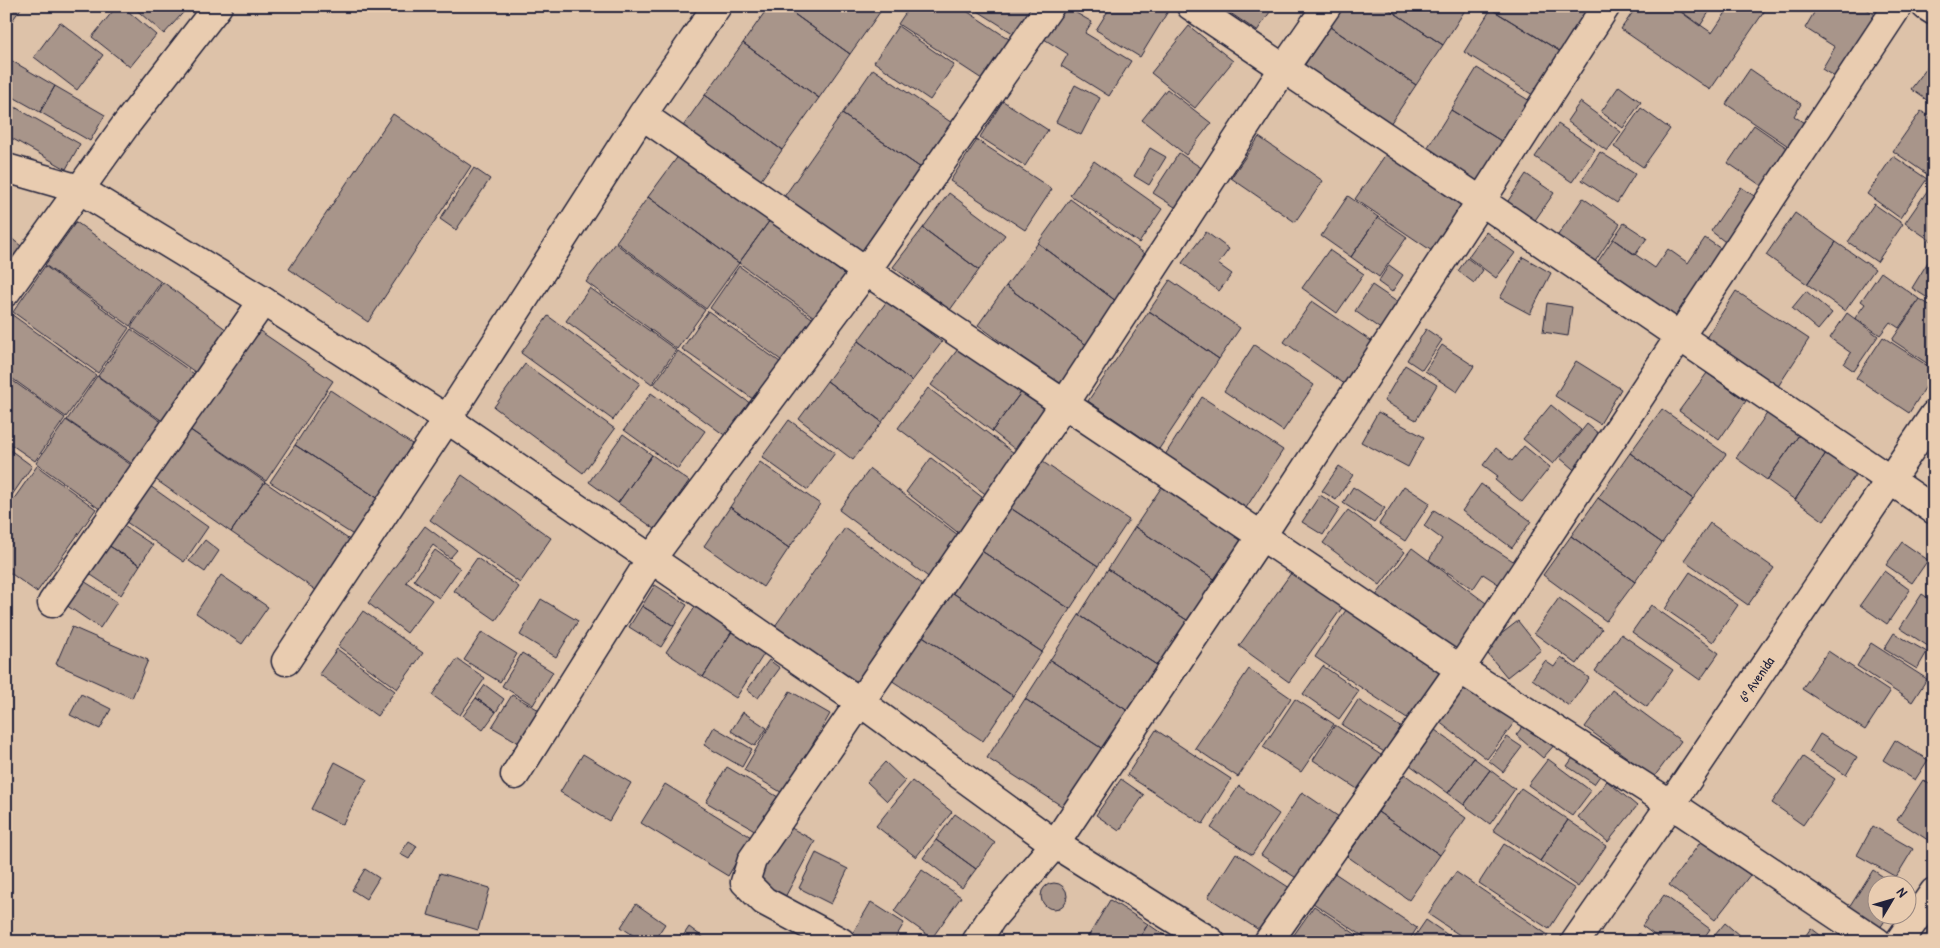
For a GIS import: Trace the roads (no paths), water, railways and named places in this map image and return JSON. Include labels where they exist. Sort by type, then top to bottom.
[{"type":"street","points":[[6,292],[125,126],[218,6]]},
{"type":"street","points":[[286,661],[447,419],[642,115],[717,6]]},
{"type":"street","points":[[515,775],[651,559],[866,271],[1050,6]]},
{"type":"street","points":[[1191,6],[1934,510]]},
{"type":"street","points":[[841,942],[764,901],[746,882],[752,860],[1066,403],[1284,68],[1327,6]]},
{"type":"street","points":[[976,942],[991,918],[1055,844],[1262,535],[1481,201],[1606,6]]},
{"type":"street","points":[[1268,942],[1460,669],[1898,6]]},
{"type":"street","points":[[1926,6],[1934,11]]},
{"type":"street","points":[[642,115],[866,271],[1066,403],[1460,669],[1672,804],[1877,942]]},
{"type":"street","points":[[6,168],[79,189],[263,301],[447,419],[860,702],[1055,844],[1211,942]]},
{"type":"street","points":[[52,603],[263,301]]},
{"type":"street","name":"6ª Avenida","points":[[1575,942],[1672,804],[1934,415]]},
{"type":"street","points":[[1899,942],[1934,892]]}]
